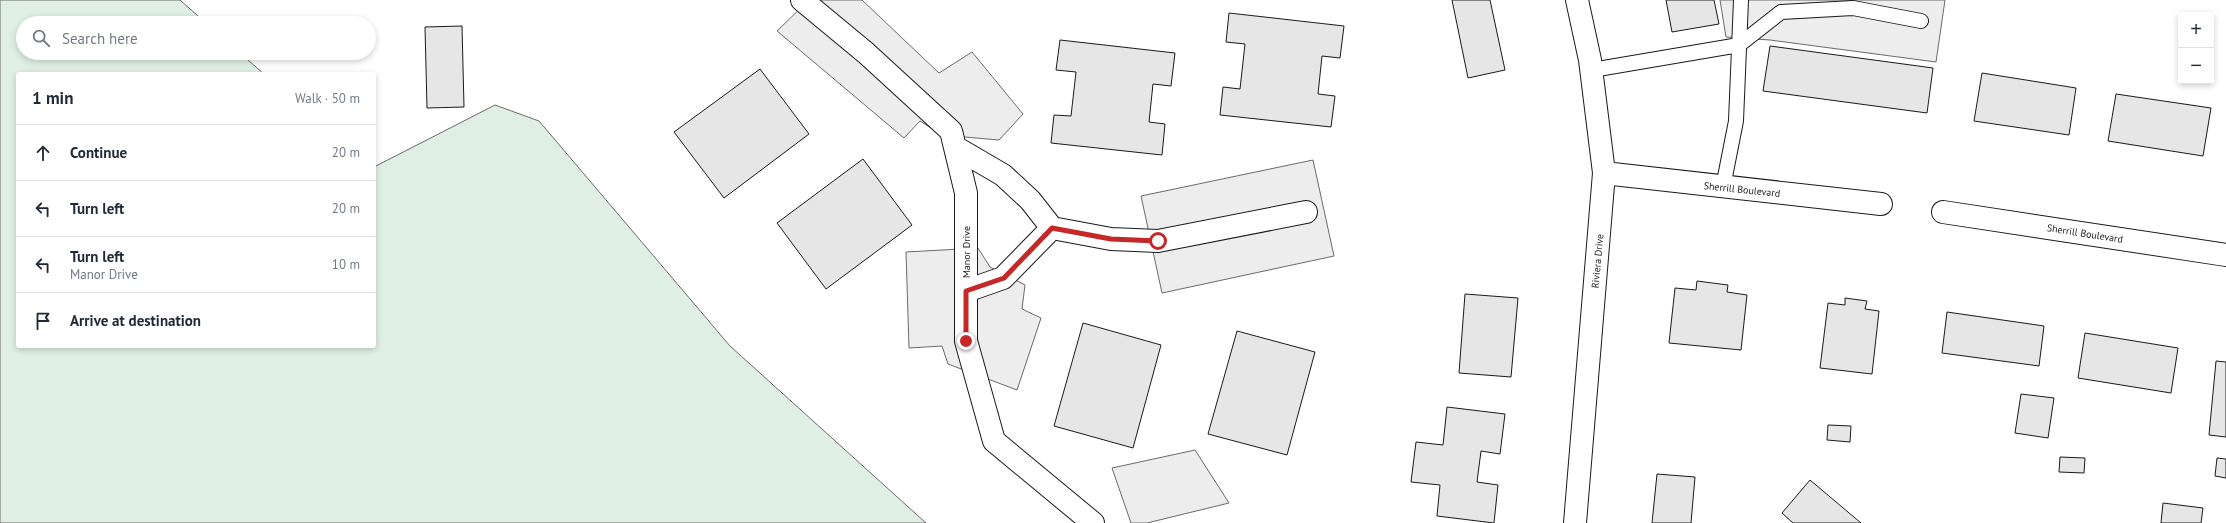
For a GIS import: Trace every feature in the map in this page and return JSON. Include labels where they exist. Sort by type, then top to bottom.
[{"type":"street","name":"Manor Drive","points":[[802,0],[866,53],[951,131],[966,192],[966,341],[994,441],[1093,523]]},
{"type":"street","name":"Riviera Drive","points":[[1575,523],[1604,174],[1592,70],[1577,0]]},
{"type":"street","points":[[955,147],[1003,175],[1030,200],[1052,228],[1111,239],[1158,241],[1306,212]]},
{"type":"street","name":"Sherrill Boulevard","points":[[1604,174],[1881,204]]},
{"type":"street","name":"Sherrill Boulevard","points":[[1943,212],[2226,255]]},
{"type":"street","points":[[966,291],[1004,278],[1052,228]]},
{"type":"lane","points":[[1724,187],[1736,120],[1741,0]]},
{"type":"lane","points":[[1592,70],[1739,45],[1781,12],[1853,8],[1921,21]]},
{"type":"green space","points":[[0,0],[180,0],[198,16],[16,16],[16,60],[248,60],[262,72],[16,72],[16,348],[376,348],[376,166],[495,105],[539,121],[730,346],[926,523],[0,523]]},
{"type":"shaded area","points":[[809,0],[862,0],[939,73],[972,52],[1023,114],[999,140],[942,135],[920,121],[904,138],[777,31]]},
{"type":"shaded area","points":[[1720,0],[1945,0],[1936,62],[1770,40],[1726,37]]},
{"type":"shaded area","points":[[1313,160],[1334,256],[1162,293],[1141,196]]},
{"type":"shaded area","points":[[978,248],[990,267],[1025,285],[1022,309],[1041,318],[1017,390],[948,364],[942,346],[909,348],[906,252]]},
{"type":"shaded area","points":[[1195,450],[1229,503],[1147,523],[1131,523],[1112,468]]},
{"type":"building","points":[[1452,0],[1490,0],[1505,70],[1468,78]]},
{"type":"building","points":[[1666,0],[1714,0],[1719,24],[1672,32]]},
{"type":"building","points":[[1229,13],[1344,26],[1340,58],[1322,56],[1318,94],[1335,96],[1331,127],[1220,115],[1223,87],[1240,89],[1245,44],[1226,42]]},
{"type":"building","points":[[462,26],[464,107],[427,108],[425,27]]},
{"type":"building","points":[[1060,40],[1175,53],[1171,86],[1153,84],[1149,122],[1165,124],[1162,155],[1051,143],[1054,115],[1071,116],[1076,72],[1056,70]]},
{"type":"building","points":[[1770,46],[1933,68],[1927,113],[1763,91]]},
{"type":"building","points":[[760,69],[809,134],[724,198],[674,132]]},
{"type":"building","points":[[1982,73],[2076,88],[2069,135],[1974,121]]},
{"type":"building","points":[[2116,94],[2211,108],[2203,156],[2108,141]]},
{"type":"building","points":[[863,159],[912,225],[826,289],[777,223]]},
{"type":"building","points":[[1697,281],[1728,285],[1727,292],[1747,295],[1741,350],[1669,343],[1675,288],[1696,290]]},
{"type":"building","points":[[1465,294],[1518,298],[1511,377],[1459,373]]},
{"type":"building","points":[[1845,298],[1867,301],[1865,309],[1879,311],[1872,374],[1820,368],[1828,303],[1845,305]]},
{"type":"building","points":[[1947,312],[2044,326],[2039,366],[1942,353]]},
{"type":"building","points":[[1083,323],[1161,345],[1133,448],[1054,426]]},
{"type":"building","points":[[1237,331],[1315,352],[1287,455],[1208,434]]},
{"type":"building","points":[[2085,333],[2178,348],[2171,393],[2078,378]]},
{"type":"building","points":[[2216,361],[2226,362],[2226,437],[2209,435]]},
{"type":"building","points":[[2021,394],[2054,398],[2048,438],[2015,433]]},
{"type":"building","points":[[1447,407],[1505,414],[1500,454],[1481,451],[1477,482],[1498,485],[1494,523],[1437,516],[1440,485],[1411,482],[1416,442],[1443,445]]},
{"type":"building","points":[[1828,425],[1851,426],[1850,442],[1827,440]]},
{"type":"building","points":[[2060,457],[2085,458],[2084,473],[2059,472]]},
{"type":"building","points":[[2217,458],[2226,459],[2226,478],[2215,476]]},
{"type":"building","points":[[1657,474],[1695,477],[1691,523],[1652,523]]},
{"type":"building","points":[[1810,480],[1861,523],[1793,523],[1782,513]]},
{"type":"building","points":[[2163,503],[2203,508],[2201,523],[2161,523]]},
{"type":"route","points":[[966,341],[966,291],[1004,278],[1052,228],[1111,239],[1158,241]]}]
